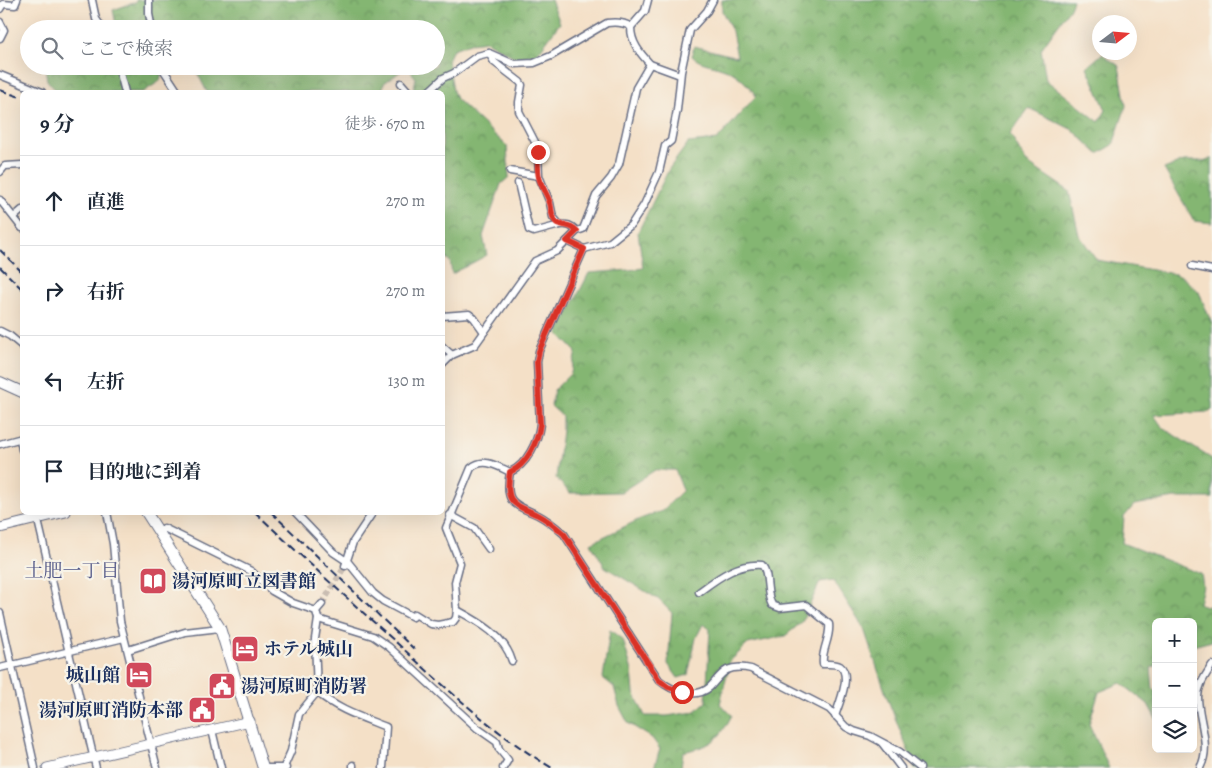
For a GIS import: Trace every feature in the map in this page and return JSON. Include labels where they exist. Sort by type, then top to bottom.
[{"type":"main road","points":[[0,382],[20,391]]},
{"type":"main road","points":[[148,515],[220,628],[263,768]]},
{"type":"street","points":[[0,9],[4,4],[15,6],[17,0]]},
{"type":"street","points":[[92,0],[97,20]]},
{"type":"street","points":[[149,0],[150,20]]},
{"type":"street","points":[[648,0],[645,11],[631,27],[631,36],[638,50],[650,64],[680,75]]},
{"type":"street","points":[[567,241],[584,249],[610,242],[631,225],[644,205],[659,172],[665,146],[671,140],[677,110],[680,75],[690,30],[707,11],[712,0]]},
{"type":"street","points":[[0,22],[4,30],[0,38]]},
{"type":"street","points":[[430,90],[443,78],[454,73],[477,56],[489,53],[514,64],[534,63],[541,61],[607,23],[618,22],[631,27]]},
{"type":"street","points":[[489,53],[494,62],[522,85],[518,102],[519,111],[535,142],[538,152],[539,176],[550,203],[553,217],[560,225]]},
{"type":"street","points":[[445,362],[452,356],[475,345],[535,261],[557,251],[577,231],[583,229],[596,196],[611,178],[619,164],[636,88],[650,64]]},
{"type":"street","points":[[0,75],[37,90]]},
{"type":"street","points":[[120,75],[124,90]]},
{"type":"street","points":[[167,75],[177,90]]},
{"type":"street","points":[[401,84],[407,90]]},
{"type":"street","points":[[0,172],[5,166],[20,166]]},
{"type":"street","points":[[510,171],[539,176]]},
{"type":"street","points":[[518,183],[529,230],[534,232],[566,224],[572,226],[577,231]]},
{"type":"street","points":[[0,200],[20,225]]},
{"type":"street","points":[[14,217],[20,212]]},
{"type":"street","points":[[406,608],[430,624],[438,625],[453,622],[456,618],[455,582],[460,563],[446,528],[450,516],[471,468],[475,464],[485,462],[510,472],[516,470],[527,458],[539,434],[537,362],[539,351],[584,249]]},
{"type":"street","points":[[1192,266],[1212,270]]},
{"type":"street","points":[[445,316],[469,314],[484,332]]},
{"type":"street","points":[[0,332],[15,339],[20,344]]},
{"type":"street","points":[[445,349],[452,356]]},
{"type":"street","points":[[0,444],[20,438]]},
{"type":"street","points":[[510,472],[508,482],[509,493],[515,505],[543,518],[564,534],[654,673],[668,687],[694,694],[702,692],[729,669],[747,668],[829,710],[846,727],[880,741],[900,752],[920,768]]},
{"type":"street","points":[[107,515],[113,544],[120,621],[157,768]]},
{"type":"street","points":[[298,515],[383,601],[412,617],[414,614]]},
{"type":"street","points":[[346,564],[353,542],[371,515]]},
{"type":"street","points":[[0,528],[37,516],[96,768]]},
{"type":"street","points":[[450,516],[474,528],[489,549]]},
{"type":"street","points":[[164,528],[251,571],[272,591],[293,603],[316,611]]},
{"type":"street","points":[[699,592],[728,571],[754,564],[762,565],[766,572],[768,597],[772,605],[780,608],[806,605],[829,624],[830,631],[822,658],[824,664],[834,664],[841,667],[845,679],[835,716]]},
{"type":"street","points":[[316,611],[322,604]]},
{"type":"street","points":[[457,610],[482,623],[509,650],[512,661]]},
{"type":"street","points":[[263,768],[285,768],[291,751],[299,714],[317,692],[315,639],[318,619],[316,611]]},
{"type":"street","points":[[0,613],[35,768]]},
{"type":"street","points":[[318,619],[373,636],[389,647],[477,728],[497,742],[499,749],[508,760],[504,768]]},
{"type":"street","points":[[128,650],[185,632],[220,628]]},
{"type":"street","points":[[0,668],[124,638]]},
{"type":"street","points":[[1200,768],[1205,748],[1198,697],[1199,687],[1212,665]]},
{"type":"street","points":[[317,692],[346,712],[386,726],[383,768]]},
{"type":"street","points":[[47,768],[250,721]]},
{"type":"street","points":[[212,730],[221,768]]},
{"type":"street","points":[[880,741],[901,768]]},
{"type":"green space","points":[[136,0],[551,0],[560,23],[537,54],[516,58],[486,41],[470,43],[453,49],[448,60],[456,99],[507,146],[509,177],[501,184],[483,236],[487,255],[452,274],[450,261],[445,257],[445,90],[413,90],[416,78],[414,75],[445,75],[445,20],[115,20],[113,10],[136,2]]},
{"type":"green space","points":[[722,0],[1073,0],[1070,8],[1041,49],[1046,80],[1099,122],[1106,110],[1087,67],[1095,60],[1110,60],[1119,66],[1126,106],[1113,145],[1098,154],[1073,130],[1029,108],[1010,134],[1026,162],[1069,191],[1079,235],[1097,260],[1180,275],[1199,292],[1212,324],[1212,409],[1208,412],[1154,415],[1163,428],[1212,459],[1212,498],[1175,498],[1134,505],[1124,517],[1122,543],[1201,574],[1203,586],[1199,603],[1205,607],[1212,605],[1212,641],[1197,645],[1197,618],[1152,618],[1152,712],[1148,704],[1121,683],[1099,692],[1089,724],[1109,768],[915,768],[888,700],[864,629],[833,580],[820,582],[802,622],[785,636],[748,644],[730,661],[720,704],[732,715],[723,731],[713,741],[701,747],[683,752],[681,768],[654,768],[660,749],[652,738],[628,723],[619,706],[614,687],[603,678],[610,630],[623,640],[632,671],[634,693],[645,716],[667,716],[694,712],[706,702],[710,629],[703,624],[696,638],[688,675],[678,678],[668,664],[672,613],[658,599],[605,567],[591,543],[640,519],[662,511],[683,490],[675,470],[655,470],[621,492],[570,493],[556,478],[562,416],[551,406],[554,390],[571,373],[576,352],[558,333],[589,273],[643,268],[638,232],[669,169],[688,143],[717,140],[756,96],[737,75],[702,62],[692,56],[694,46],[737,57],[732,31],[722,11]]},
{"type":"green space","points":[[46,75],[161,75],[160,81],[146,90],[55,90],[47,80]]},
{"type":"green space","points":[[198,75],[396,75],[384,83],[382,90],[206,90]]},
{"type":"green space","points":[[1212,158],[1212,223],[1194,221],[1164,169],[1184,161],[1203,161]]},
{"type":"tunnel","points":[[322,604],[345,566]]},
{"type":"railway","points":[[0,90],[20,97]]},
{"type":"railway","points":[[0,250],[20,270]]},
{"type":"railway","points":[[0,267],[20,287]]},
{"type":"railway","points":[[258,515],[453,694],[511,741],[552,768]]},
{"type":"railway","points":[[274,515],[414,649]]},
{"type":"place","name":"湯河原町立図書館","points":[[153,581]]},
{"type":"place","name":"ホテル城山","points":[[245,649]]},
{"type":"place","name":"城山館","points":[[139,675]]},
{"type":"place","name":"湯河原町消防署","points":[[222,686]]},
{"type":"place","name":"湯河原町消防本部","points":[[202,710]]},
{"type":"district","name":"土肥一丁目","points":[[72,570]]},
{"type":"route","points":[[538,152],[539,176],[550,203],[553,217],[560,225],[572,226],[577,231],[567,241],[584,249],[539,351],[537,362],[539,434],[527,458],[516,470],[510,472],[508,482],[509,493],[515,505],[549,521],[571,542],[659,680],[668,687],[682,692]]}]
